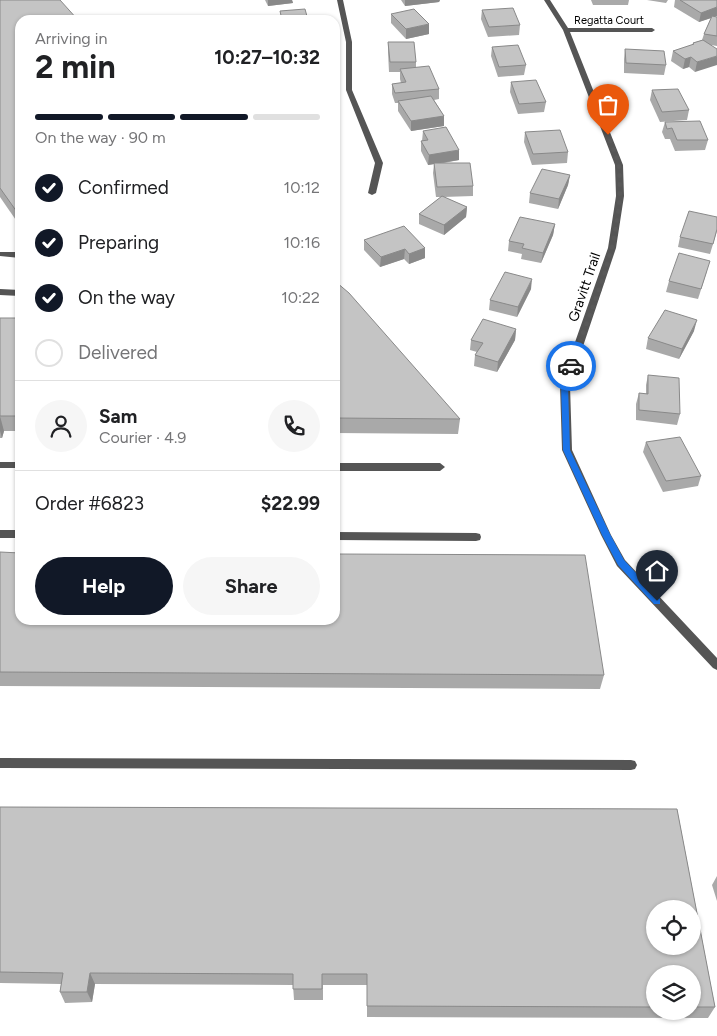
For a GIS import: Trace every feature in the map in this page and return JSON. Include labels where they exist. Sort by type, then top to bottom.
[{"type":"street","points":[[340,0],[349,42],[349,90],[379,163],[372,193]]},
{"type":"street","name":"Gravitt Trail","points":[[547,0],[566,30],[619,165],[620,196],[612,248],[564,385],[566,450],[621,563],[717,665]]},
{"type":"street","name":"Regatta Court","points":[[566,30],[652,30]]},
{"type":"street","points":[[0,254],[15,255]]},
{"type":"street","points":[[0,292],[15,293]]},
{"type":"street","points":[[0,465],[15,465]]},
{"type":"street","points":[[340,466],[440,467]]},
{"type":"street","points":[[0,534],[15,534]]},
{"type":"street","points":[[340,536],[476,537]]},
{"type":"street","points":[[0,763],[630,765]]},
{"type":"building","points":[[0,0],[60,0],[74,15],[15,15],[15,209],[0,188]]},
{"type":"building","points":[[680,0],[717,0],[717,7],[701,13]]},
{"type":"building","points":[[513,8],[520,25],[489,27],[482,10]]},
{"type":"building","points":[[305,9],[307,15],[281,15],[280,11]]},
{"type":"building","points":[[414,9],[429,24],[406,29],[391,14]]},
{"type":"building","points":[[712,16],[717,17],[717,36],[704,34]]},
{"type":"building","points":[[703,40],[717,49],[717,56],[697,62],[691,57],[685,59],[673,51],[694,44]]},
{"type":"building","points":[[388,42],[414,42],[416,62],[390,62]]},
{"type":"building","points":[[518,45],[526,65],[499,67],[492,47]]},
{"type":"building","points":[[625,49],[664,51],[666,65],[626,63]]},
{"type":"building","points":[[429,66],[439,89],[395,93],[392,84],[406,82],[400,69]]},
{"type":"building","points":[[536,80],[546,102],[519,104],[511,82]]},
{"type":"building","points":[[678,89],[689,110],[662,112],[652,90]]},
{"type":"building","points":[[431,96],[444,116],[411,121],[398,101]]},
{"type":"building","points":[[700,121],[708,140],[677,140],[672,128],[667,129],[665,122]]},
{"type":"building","points":[[446,127],[459,150],[429,155],[421,141],[428,140],[423,131]]},
{"type":"building","points":[[560,130],[568,152],[533,154],[525,132]]},
{"type":"building","points":[[434,163],[470,163],[473,186],[437,187]]},
{"type":"building","points":[[542,169],[570,175],[559,199],[530,193]]},
{"type":"building","points":[[442,196],[467,207],[444,225],[419,214]]},
{"type":"building","points":[[689,211],[717,217],[717,229],[713,244],[680,237]]},
{"type":"building","points":[[520,217],[555,224],[543,253],[522,248],[524,244],[509,241]]},
{"type":"building","points":[[404,226],[425,248],[409,254],[405,249],[381,257],[364,240]]},
{"type":"building","points":[[679,253],[710,261],[701,289],[669,281]]},
{"type":"building","points":[[505,272],[532,279],[518,307],[490,300]]},
{"type":"building","points":[[340,285],[349,293],[460,419],[340,418]]},
{"type":"building","points":[[665,310],[697,320],[682,349],[648,338]]},
{"type":"building","points":[[0,318],[15,318],[15,416],[0,416]]},
{"type":"building","points":[[483,319],[516,329],[498,362],[475,355],[483,343],[471,340]]},
{"type":"building","points":[[648,375],[679,378],[680,414],[639,410],[639,393],[648,394]]},
{"type":"building","points":[[680,437],[701,476],[666,481],[646,442]]},
{"type":"building","points":[[0,552],[15,553],[15,625],[340,625],[340,554],[585,555],[604,675],[0,672]]},
{"type":"building","points":[[0,807],[677,809],[694,900],[646,900],[646,955],[701,955],[701,934],[715,1007],[701,1007],[701,965],[646,965],[646,1007],[367,1006],[367,974],[322,974],[322,989],[293,989],[293,974],[90,973],[87,992],[60,992],[63,973],[0,972]]},
{"type":"way so far","points":[[571,366],[612,248],[620,196],[619,165],[608,135]]},
{"type":"route","points":[[571,366],[564,385],[566,450],[621,563],[657,601]]}]
